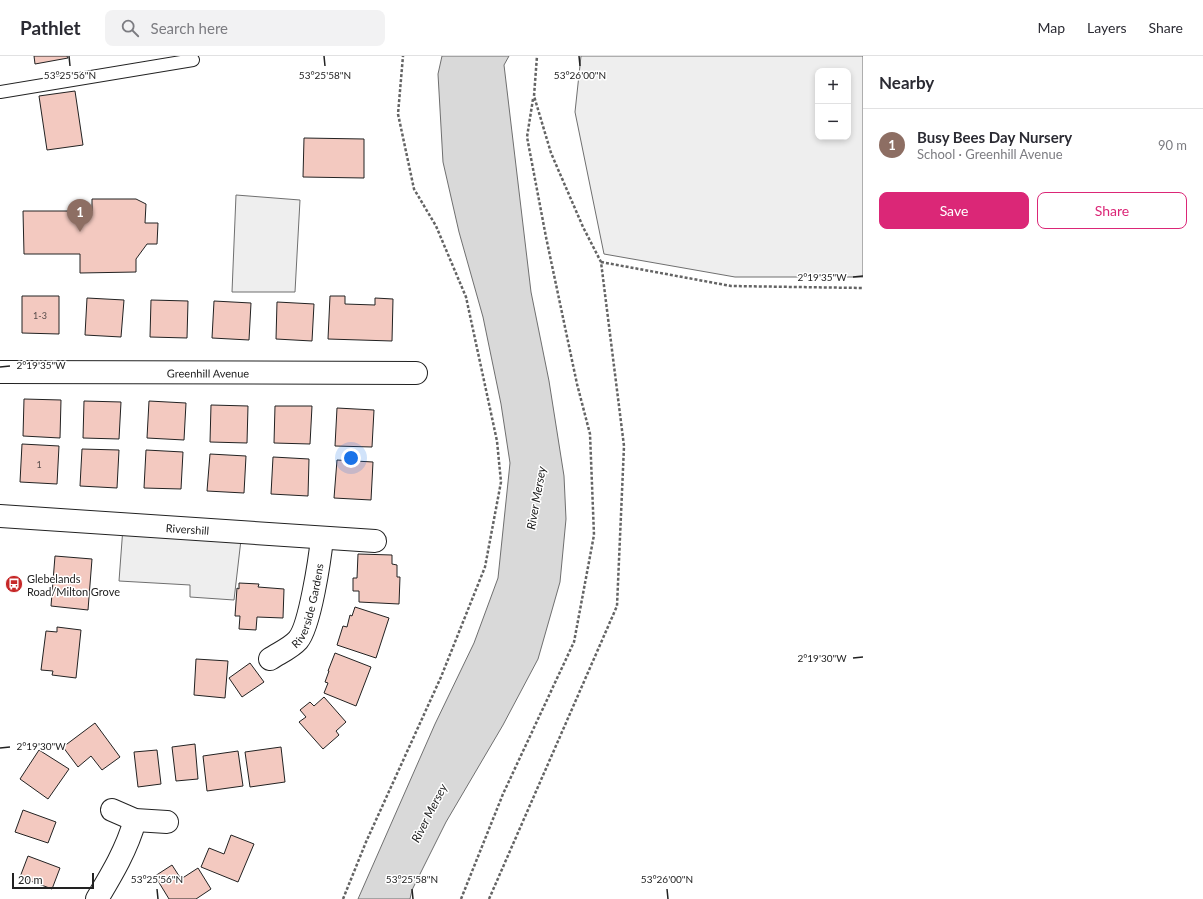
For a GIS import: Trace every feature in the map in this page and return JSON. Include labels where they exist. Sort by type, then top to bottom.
[{"type":"street","name":"Greenhill Avenue","points":[[0,372],[416,373]]},
{"type":"street","name":"Rivershill","points":[[0,516],[375,541]]},
{"type":"street","name":"Riverside Gardens","points":[[270,659],[299,639],[306,624],[320,560],[322,538]]},
{"type":"street","points":[[112,810],[135,820],[166,822]]},
{"type":"street","points":[[97,899],[115,868],[131,835],[135,820]]},
{"type":"lane","points":[[0,92],[193,60]]},
{"type":"path","points":[[343,899],[366,842],[440,677],[485,567],[501,482],[497,440],[466,297],[436,226],[414,189],[398,114],[403,56]]},
{"type":"path","points":[[461,899],[503,794],[574,642],[594,535],[590,434],[574,369],[546,237],[528,137],[534,96],[537,56]]},
{"type":"path","points":[[489,899],[617,606],[624,446],[601,262],[583,228],[551,153],[534,96]]},
{"type":"path","points":[[601,262],[730,286],[863,288]]},
{"type":"shaded area","points":[[581,56],[863,56],[863,277],[735,277],[604,254],[575,112]]},
{"type":"shaded area","points":[[236,195],[300,200],[295,292],[232,292]]},
{"type":"shaded area","points":[[123,527],[242,531],[234,600],[190,597],[190,585],[119,581]]},
{"type":"water","name":"River Mersey","points":[[442,56],[509,56],[504,65],[531,292],[549,381],[564,476],[566,519],[560,582],[538,659],[503,725],[446,822],[412,890],[410,899],[358,899],[435,724],[474,643],[498,578],[510,463],[501,404],[483,317],[459,232],[443,162],[438,74]]},
{"type":"building","points":[[34,56],[67,56],[68,58],[35,64]]},
{"type":"building","points":[[75,91],[83,145],[47,150],[39,96]]},
{"type":"building","points":[[304,138],[364,139],[364,178],[303,177]]},
{"type":"building","points":[[92,199],[136,199],[146,204],[145,223],[158,223],[157,244],[147,244],[136,259],[136,272],[80,273],[80,254],[24,254],[23,211],[92,211]]},
{"type":"building","points":[[22,296],[59,296],[59,334],[22,333]]},
{"type":"building","points":[[330,296],[345,296],[345,304],[375,305],[375,298],[393,299],[392,341],[328,339]]},
{"type":"building","points":[[87,298],[124,300],[121,337],[85,335]]},
{"type":"building","points":[[151,300],[188,301],[187,338],[150,337]]},
{"type":"building","points":[[214,301],[251,303],[249,340],[212,338]]},
{"type":"building","points":[[277,302],[314,304],[312,341],[276,339]]},
{"type":"building","points":[[24,399],[61,400],[60,438],[23,436]]},
{"type":"building","points":[[84,401],[121,402],[119,439],[83,438]]},
{"type":"building","points":[[149,401],[186,403],[184,440],[147,438]]},
{"type":"building","points":[[211,405],[248,406],[247,443],[210,442]]},
{"type":"building","points":[[275,406],[312,406],[310,444],[274,443]]},
{"type":"building","points":[[337,408],[374,410],[372,447],[335,446]]},
{"type":"building","points":[[22,444],[59,446],[57,484],[20,482]]},
{"type":"building","points":[[82,449],[119,450],[117,488],[80,486]]},
{"type":"building","points":[[146,450],[183,452],[181,489],[144,488]]},
{"type":"building","points":[[210,454],[246,456],[244,493],[207,491]]},
{"type":"building","points":[[273,457],[309,459],[308,496],[271,494]]},
{"type":"building","points":[[337,460],[373,462],[371,500],[334,498]]},
{"type":"building","points":[[358,554],[392,555],[392,564],[397,565],[397,577],[400,577],[399,604],[359,602],[359,591],[353,591],[353,578],[357,578]]},
{"type":"building","points":[[55,556],[92,559],[88,610],[51,606]]},
{"type":"building","points":[[239,583],[259,584],[258,587],[284,589],[283,618],[257,617],[256,630],[239,629],[240,616],[235,616],[237,588],[239,589]]},
{"type":"building","points":[[355,607],[389,618],[376,658],[337,645],[343,626],[347,627],[350,615],[352,616]]},
{"type":"building","points":[[57,627],[81,630],[76,678],[52,675],[53,671],[41,670],[46,631],[57,632]]},
{"type":"building","points":[[335,653],[371,667],[356,706],[324,693],[328,683],[325,682],[328,671]]},
{"type":"building","points":[[196,659],[228,661],[225,698],[194,695]]},
{"type":"building","points":[[250,663],[264,682],[242,697],[229,678]]},
{"type":"building","points":[[324,697],[346,722],[336,731],[339,735],[323,749],[299,722],[306,717],[300,710],[310,702],[314,706]]},
{"type":"building","points":[[95,723],[120,757],[102,770],[91,756],[78,767],[63,747]]},
{"type":"building","points":[[195,744],[198,779],[176,781],[172,747]]},
{"type":"building","points":[[281,747],[285,782],[250,787],[245,752]]},
{"type":"building","points":[[39,750],[69,769],[48,799],[20,779]]},
{"type":"building","points":[[157,750],[161,784],[138,787],[134,752]]},
{"type":"building","points":[[238,751],[243,786],[207,791],[203,756]]},
{"type":"building","points":[[23,810],[56,822],[48,843],[15,832]]},
{"type":"building","points":[[231,835],[254,844],[238,882],[201,867],[209,848],[224,854]]},
{"type":"building","points":[[28,856],[60,868],[52,889],[20,877]]},
{"type":"building","points":[[172,865],[181,879],[198,868],[211,889],[196,899],[169,899],[155,876]]},
{"type":"place","name":"Busy Bees Day Nursery","points":[[80,232]]},
{"type":"place","name":"Glebelands Road/Milton Grove","points":[[14,584]]}]
